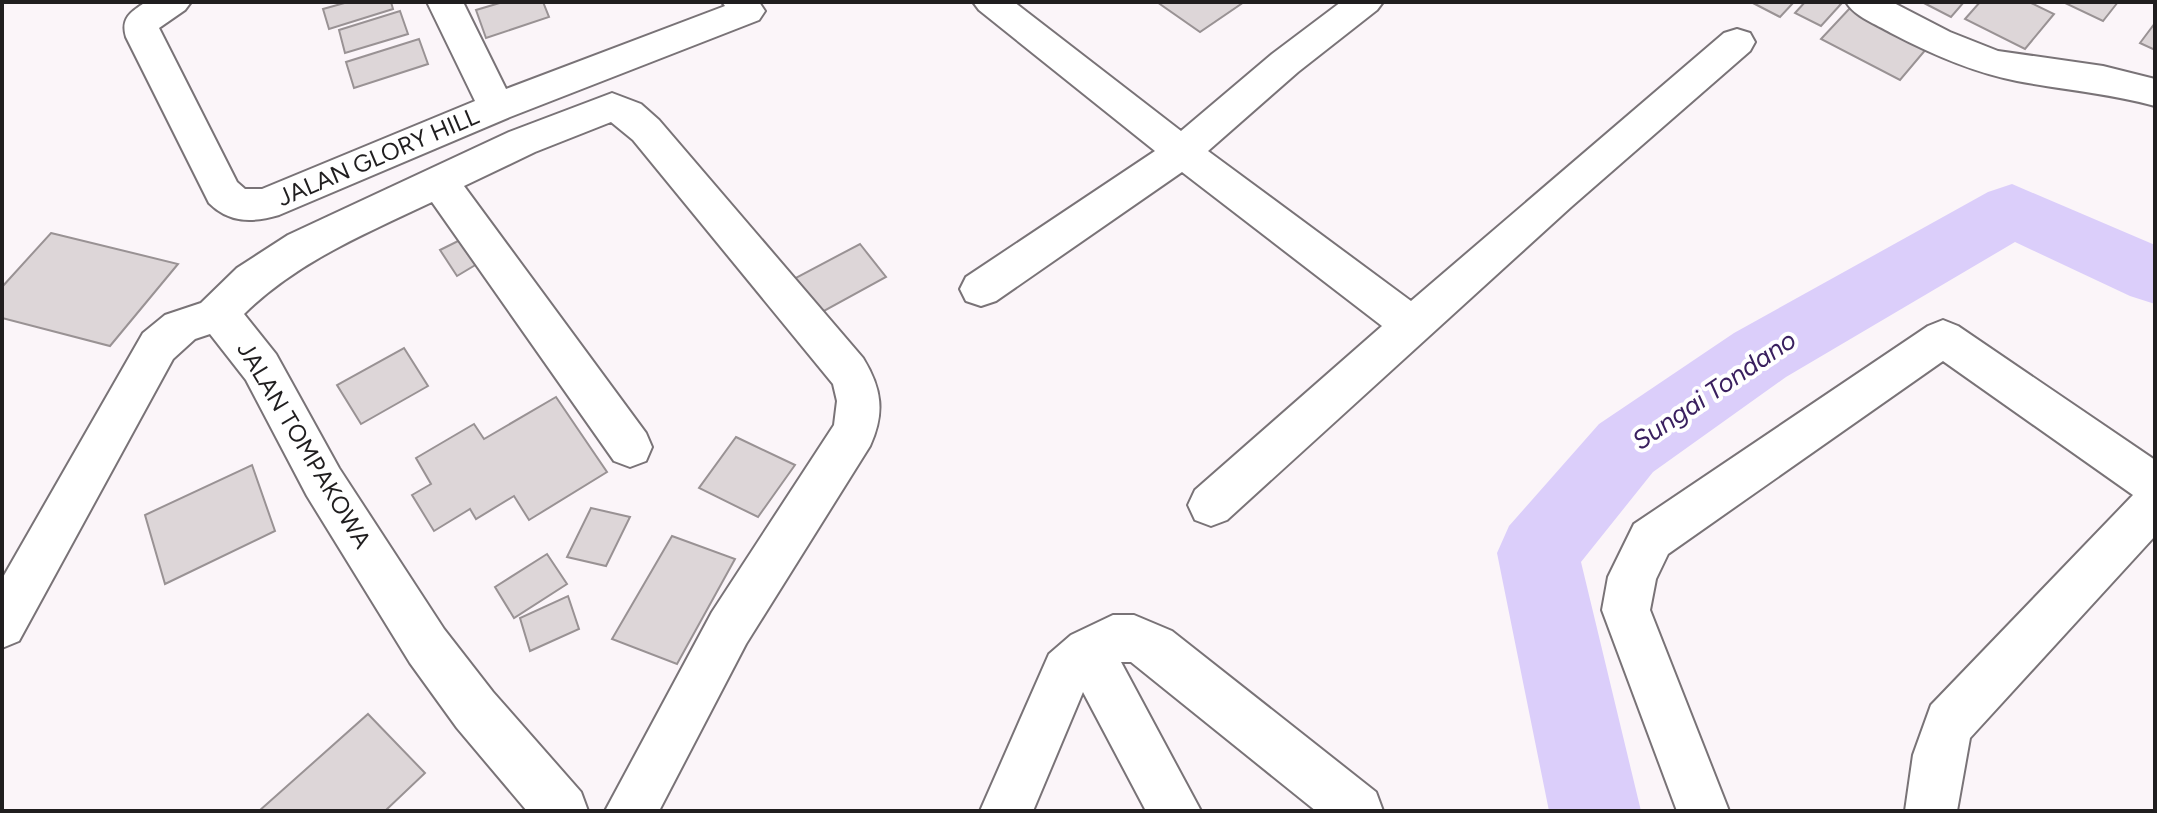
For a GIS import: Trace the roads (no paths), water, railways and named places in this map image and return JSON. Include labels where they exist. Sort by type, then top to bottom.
[{"type":"street","name":"JALAN GLORY HILL","points":[[173,2],[145,17],[141,28],[223,192],[236,205],[265,204],[743,6]]},
{"type":"street","points":[[445,2],[497,107]]},
{"type":"street","points":[[991,2],[1413,326]]},
{"type":"street","points":[[1864,2],[1938,41],[1991,62],[2018,68],[2084,74],[2155,93]]},
{"type":"street","points":[[981,289],[1183,151],[1345,6]]},
{"type":"street","points":[[1211,505],[1557,196],[1737,42]]},
{"type":"street","points":[[2,625],[158,346],[180,327],[216,315],[252,280],[302,246],[438,180],[599,109],[612,107],[622,110],[646,130],[848,371],[860,395],[861,411],[854,432],[745,602],[631,811]]},
{"type":"street","points":[[438,180],[630,447]]},
{"type":"street","name":"JALAN TOMPAKOWA","points":[[216,315],[233,328],[250,350],[322,481],[429,650],[505,746],[562,811]]},
{"type":"street","points":[[1703,811],[1626,610],[1632,577],[1651,539],[1943,338],[2155,485]]},
{"type":"street","points":[[1931,811],[1939,755],[1949,723],[2155,504]]},
{"type":"street","points":[[1006,811],[1067,671],[1088,652],[1113,639],[1134,638],[1155,648],[1357,811]]},
{"type":"street","points":[[1088,652],[1175,811]]},
{"type":"waterway","name":"Sungai Tondano","points":[[1595,811],[1538,553],[1626,448],[1760,355],[2012,211],[2155,276]]}]
